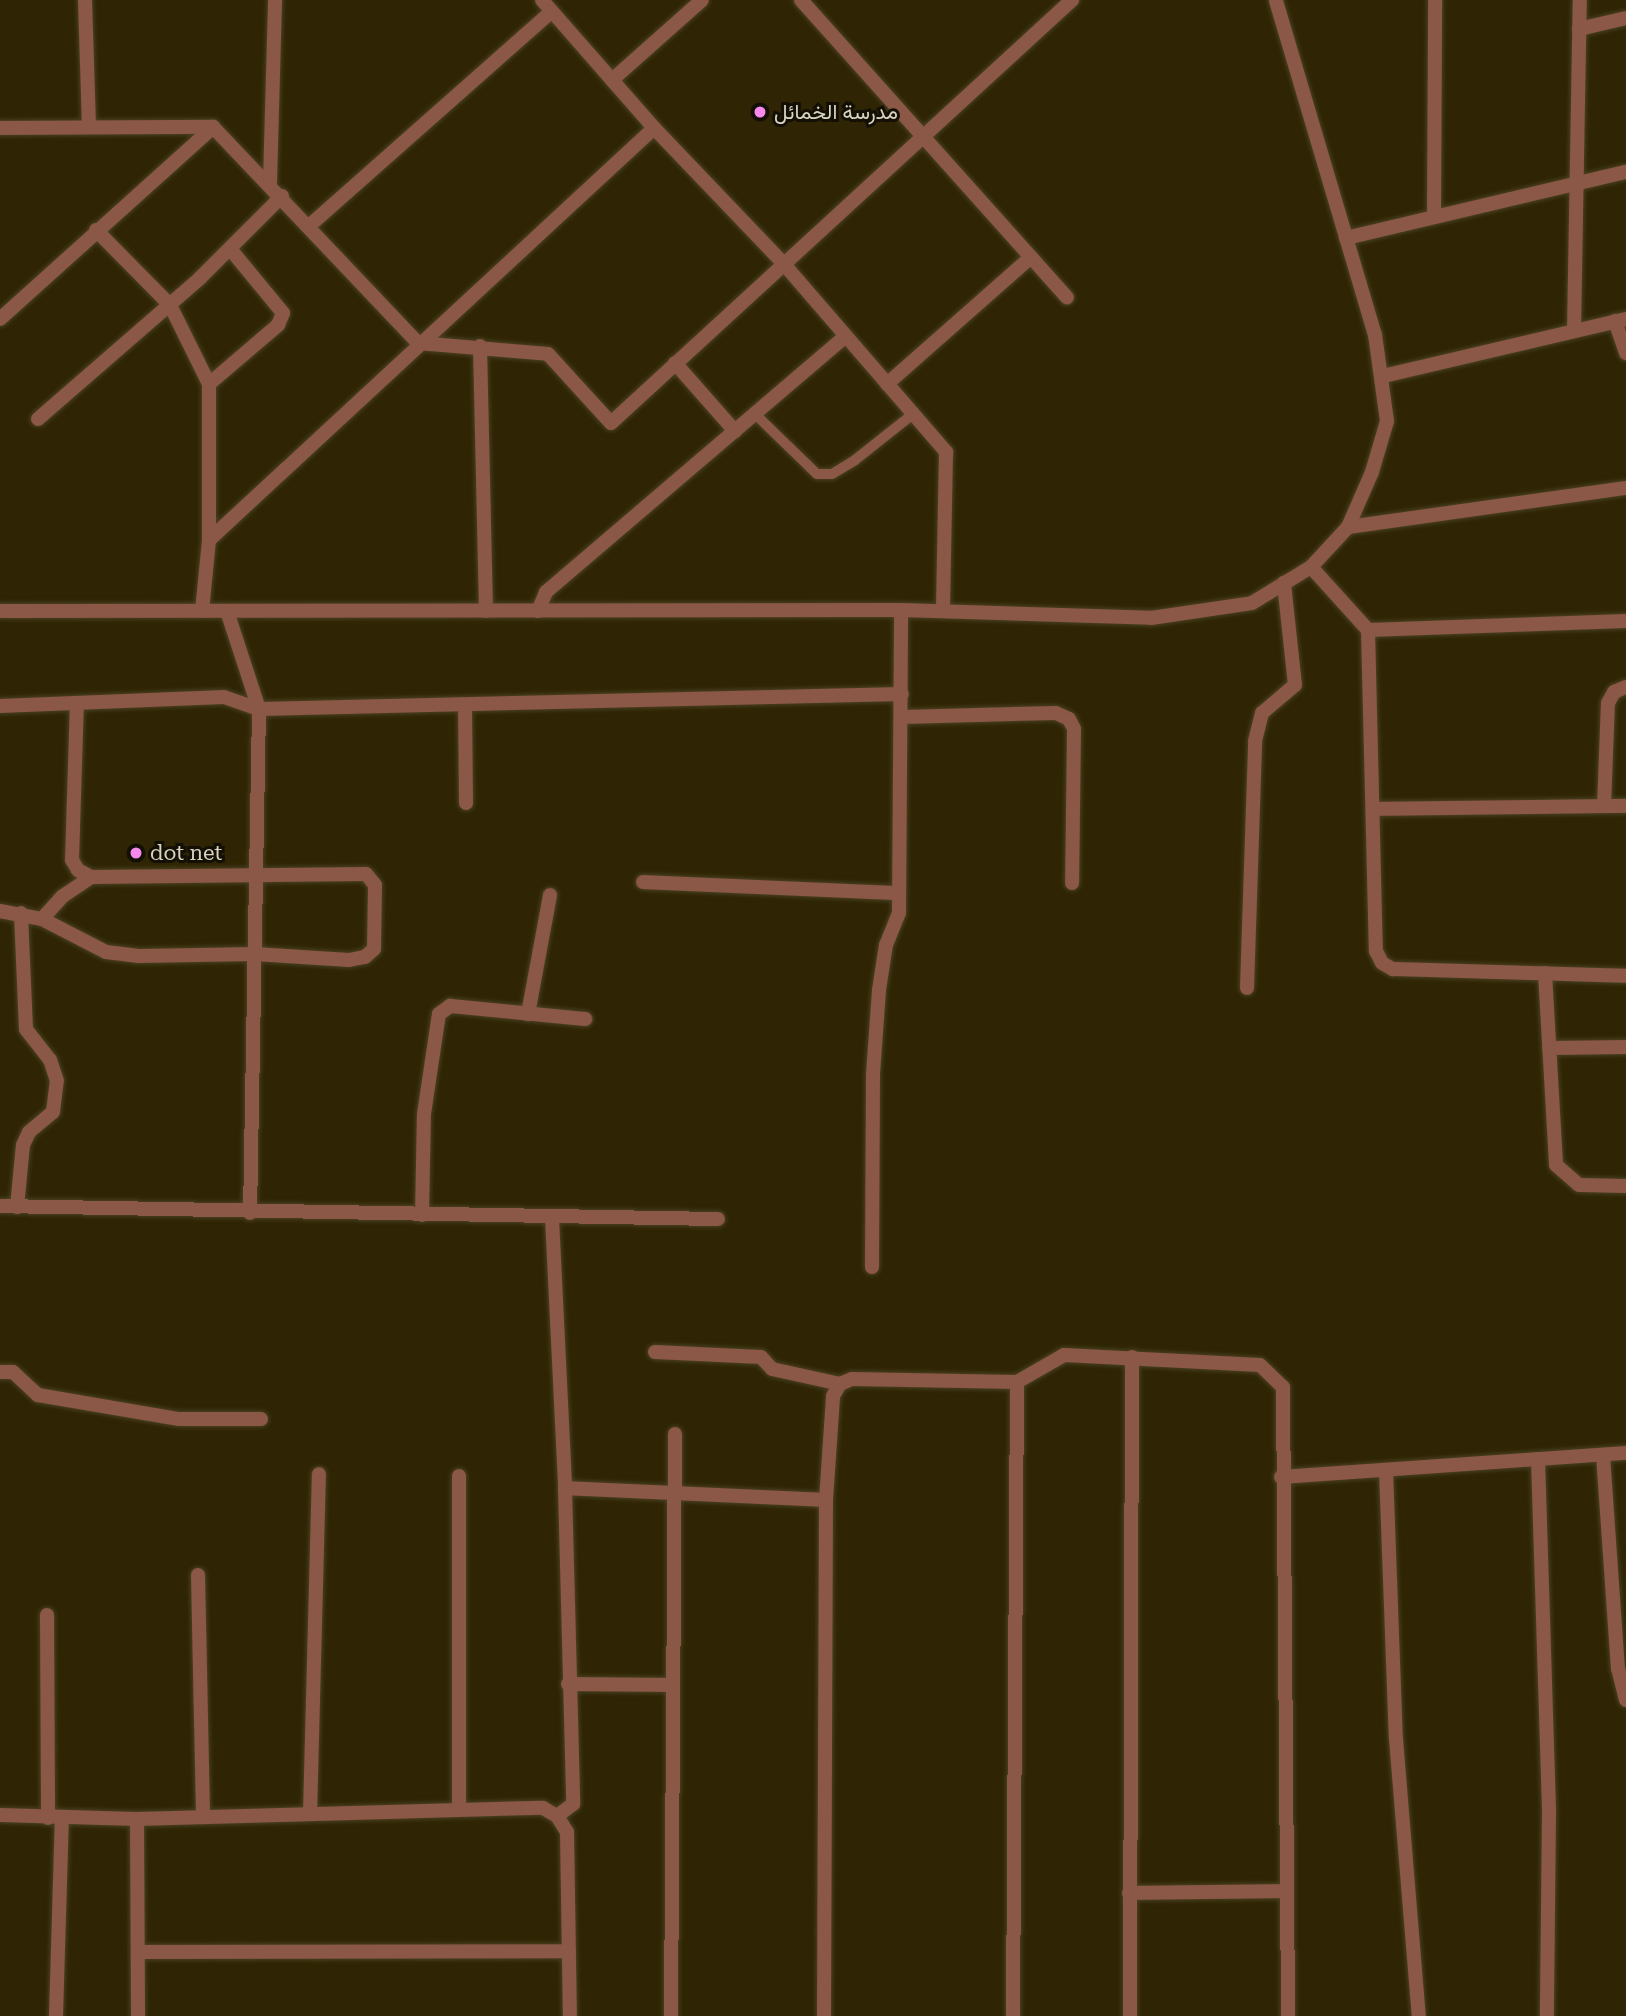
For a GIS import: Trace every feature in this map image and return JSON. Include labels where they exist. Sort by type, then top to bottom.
[{"type":"street","points":[[85,0],[89,126]]},
{"type":"street","points":[[270,182],[275,0]]},
{"type":"street","points":[[612,80],[702,0]]},
{"type":"street","points":[[802,0],[1067,297]]},
{"type":"street","points":[[0,128],[213,127],[270,182],[418,343],[480,346],[548,354],[611,423],[1072,0]]},
{"type":"street","points":[[0,611],[901,610],[1151,618],[1252,603],[1311,567],[1348,527],[1373,472],[1387,421],[1383,376],[1346,238],[1276,0]]},
{"type":"street","points":[[1434,0],[1434,216]]},
{"type":"street","points":[[1574,331],[1580,0]]},
{"type":"street","points":[[309,226],[546,6],[654,128],[783,263],[946,452],[943,611]]},
{"type":"street","points":[[1579,29],[1626,18]]},
{"type":"street","points":[[0,319],[213,127]]},
{"type":"street","points":[[209,540],[418,343],[654,128]]},
{"type":"street","points":[[1346,238],[1626,172]]},
{"type":"street","points":[[38,419],[231,250],[282,196]]},
{"type":"street","points":[[96,230],[170,305],[209,384],[209,540],[202,611]]},
{"type":"street","points":[[209,384],[278,326],[283,313],[231,250]]},
{"type":"street","points":[[887,384],[1031,257]]},
{"type":"street","points":[[1383,376],[1620,320],[1626,353]]},
{"type":"street","points":[[538,611],[546,592],[846,336]]},
{"type":"street","points":[[480,346],[486,611]]},
{"type":"street","points":[[676,363],[735,431]]},
{"type":"street","points":[[1348,527],[1626,488]]},
{"type":"street","points":[[1311,567],[1368,630],[1376,951],[1382,963],[1393,969],[1626,975]]},
{"type":"street","points":[[1247,988],[1255,741],[1262,713],[1295,685],[1284,583]]},
{"type":"street","points":[[872,1266],[873,1074],[879,990],[886,945],[899,913],[901,610]]},
{"type":"street","points":[[227,611],[259,709],[250,1213]]},
{"type":"street","points":[[1368,630],[1626,621]]},
{"type":"street","points":[[1604,806],[1608,703],[1614,692],[1626,688]]},
{"type":"street","points":[[0,706],[223,698],[259,709],[902,694]]},
{"type":"street","points":[[0,911],[42,919],[106,952],[139,956],[255,954],[349,960],[365,957],[374,949],[375,885],[366,874],[91,877],[78,870],[72,860],[77,705]]},
{"type":"street","points":[[465,705],[466,803]]},
{"type":"street","points":[[902,717],[1056,713],[1069,719],[1074,729],[1072,883]]},
{"type":"street","points":[[1373,809],[1626,806]]},
{"type":"street","points":[[42,919],[63,896],[91,877]]},
{"type":"street","points":[[643,882],[899,893]]},
{"type":"street","points":[[528,1014],[550,895]]},
{"type":"street","points":[[17,1207],[23,1145],[30,1132],[52,1112],[57,1080],[50,1060],[26,1029],[21,913]]},
{"type":"street","points":[[1545,973],[1556,1165],[1579,1185],[1626,1186]]},
{"type":"street","points":[[422,1215],[424,1114],[439,1014],[450,1006],[585,1019]]},
{"type":"street","points":[[1549,1048],[1626,1047]]},
{"type":"street","points":[[0,1206],[250,1213],[718,1219]]},
{"type":"street","points":[[552,1218],[565,1488],[573,1804],[557,1816]]},
{"type":"street","points":[[655,1352],[761,1357],[772,1369],[840,1384],[852,1379],[1017,1382],[1064,1355],[1260,1366],[1274,1374],[1283,1387],[1281,1477],[1288,2016]]},
{"type":"street","points":[[1130,2016],[1132,1357]]},
{"type":"street","points":[[0,1372],[13,1372],[38,1395],[179,1419],[261,1419]]},
{"type":"street","points":[[1013,2016],[1017,1382]]},
{"type":"street","points":[[824,2016],[826,1500],[833,1396],[840,1384]]},
{"type":"street","points":[[671,2016],[675,1434]]},
{"type":"street","points":[[1281,1477],[1626,1453]]},
{"type":"street","points":[[1603,1455],[1618,1668],[1626,1700]]},
{"type":"street","points":[[1538,1459],[1549,1812],[1547,2016]]},
{"type":"street","points":[[1385,1470],[1396,1739],[1419,2016]]},
{"type":"street","points":[[310,1814],[319,1474]]},
{"type":"street","points":[[459,1476],[459,1811]]},
{"type":"street","points":[[565,1488],[826,1500]]},
{"type":"street","points":[[198,1575],[203,1817]]},
{"type":"street","points":[[47,1615],[55,1819],[57,2016]]},
{"type":"street","points":[[568,1684],[673,1685]]},
{"type":"street","points":[[0,1815],[55,1819],[137,1819],[543,1808],[557,1816],[567,1832],[570,2016]]},
{"type":"street","points":[[137,1819],[138,2016]]},
{"type":"street","points":[[1129,1893],[1287,1891]]},
{"type":"street","points":[[138,1952],[569,1951]]},
{"type":"lane","points":[[755,414],[817,474],[832,474],[855,460],[914,414]]},
{"type":"place","name":"مدرسة الخمائل","points":[[760,112]]},
{"type":"place","name":"dot net","points":[[136,853]]}]
